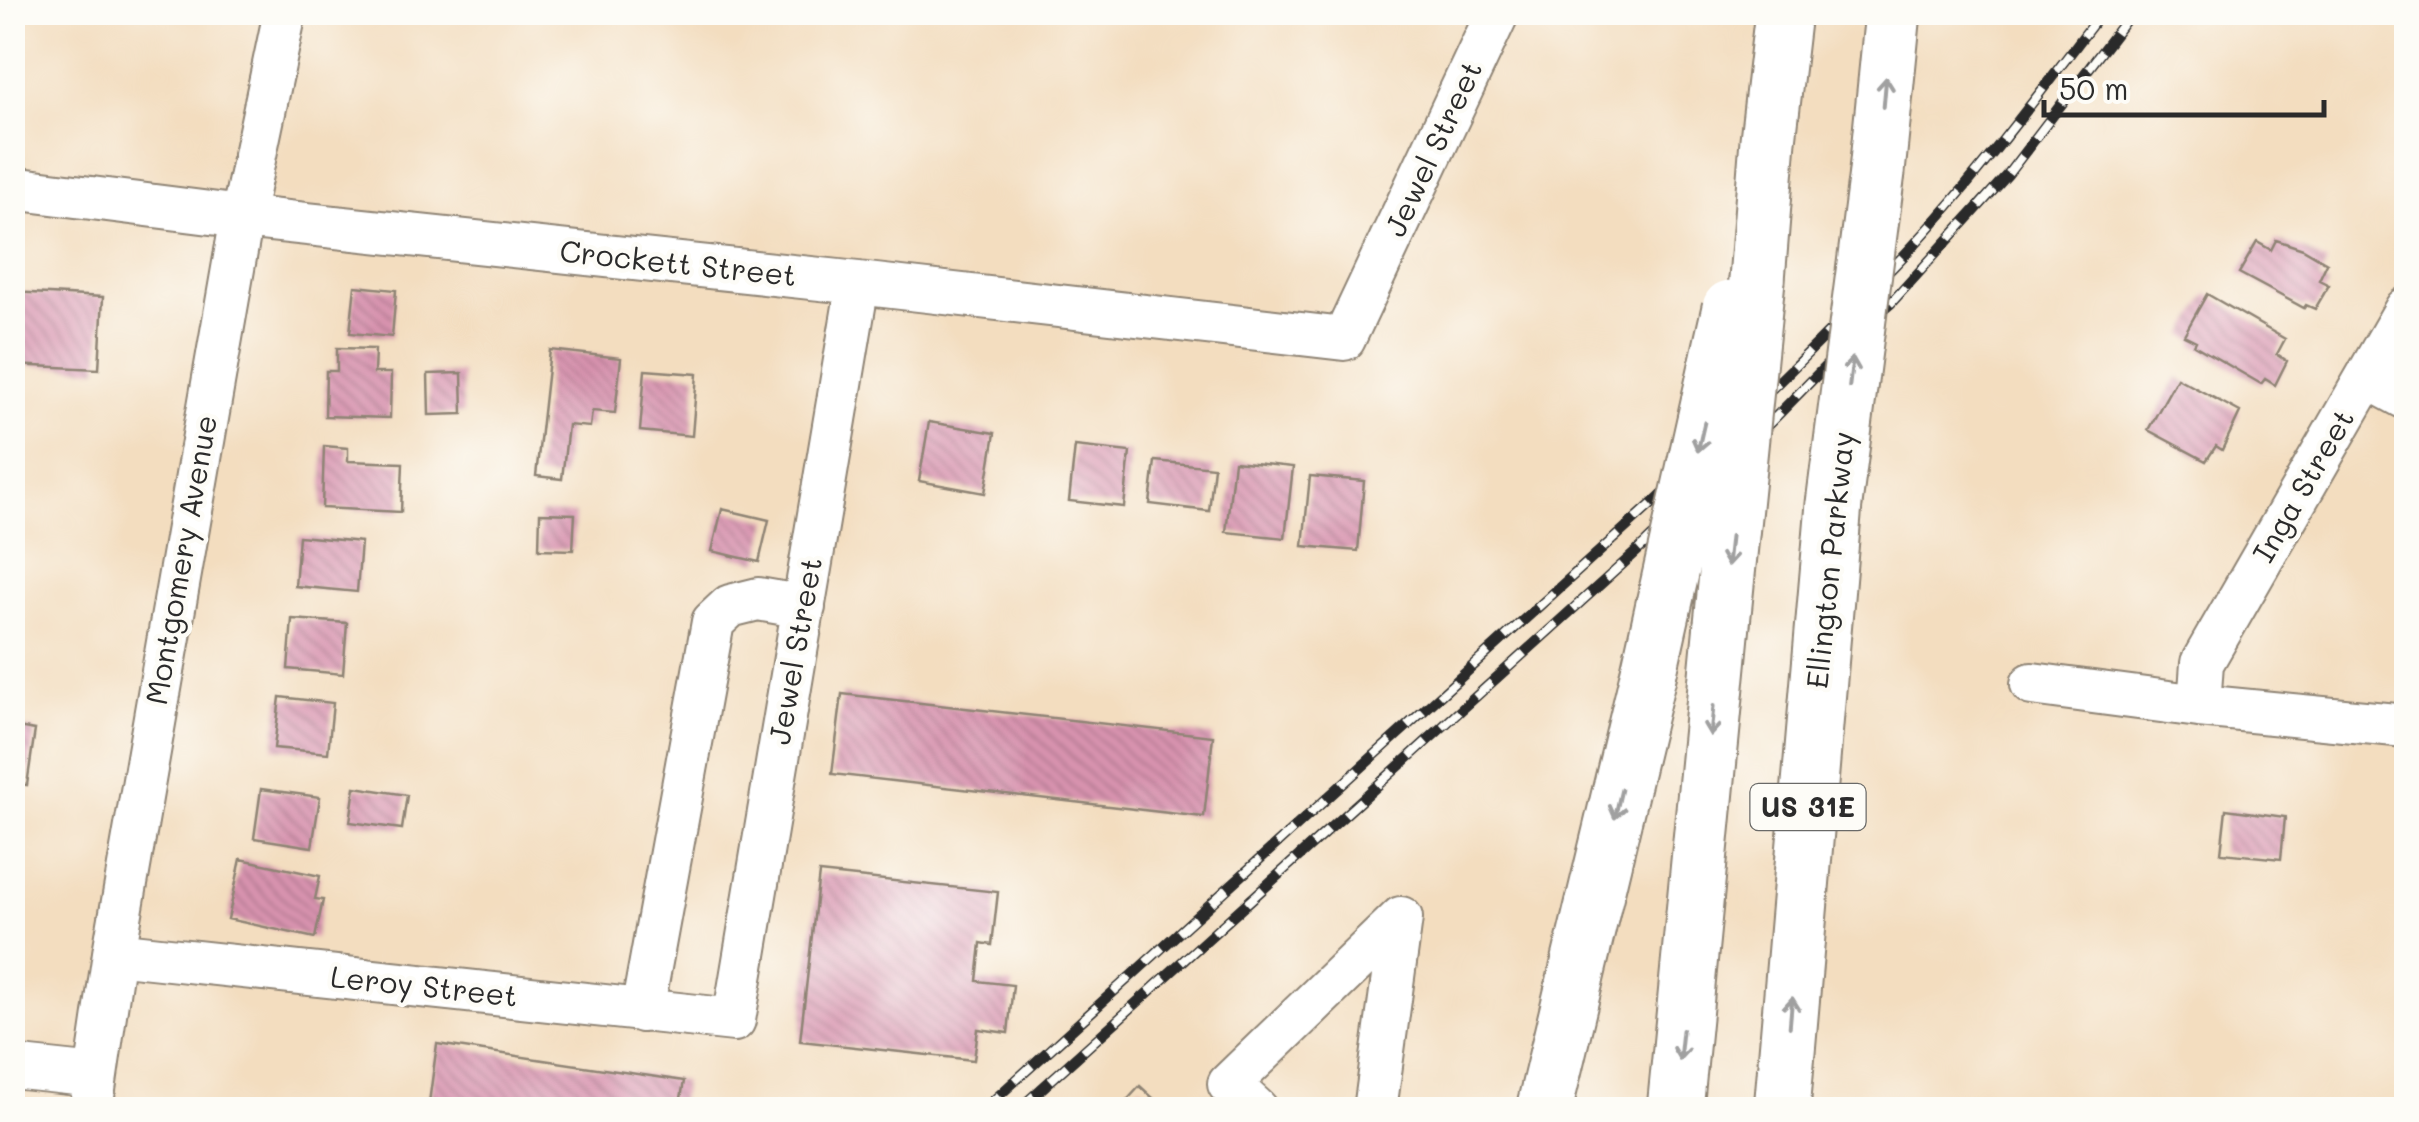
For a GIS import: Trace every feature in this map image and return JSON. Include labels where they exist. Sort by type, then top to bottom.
[{"type":"highway","points":[[1544,1110],[1743,294],[1768,140],[1783,12]]},
{"type":"highway","name":"Ellington Parkway","points":[[1782,1110],[1834,504],[1878,172],[1893,12]]},
{"type":"highway","name":"US 31E","points":[[1675,1110],[1722,624],[1743,294]]},
{"type":"street","name":"Montgomery Avenue","points":[[93,1093],[242,216],[285,12]]},
{"type":"street","name":"Jewel Street","points":[[1344,339],[1498,12]]},
{"type":"street","name":"Crockett Street","points":[[12,188],[1344,339]]},
{"type":"street","name":"Jewel Street","points":[[734,1020],[858,283]]},
{"type":"street","name":"Inga Street","points":[[2199,706],[2202,663],[2406,309]]},
{"type":"street","points":[[2368,377],[2406,398]]},
{"type":"street","points":[[642,1011],[714,622],[730,606],[758,599],[804,607]]},
{"type":"street","points":[[2032,684],[2199,706],[2406,726]]},
{"type":"street","points":[[1257,1110],[1230,1084],[1401,918],[1375,1110]]},
{"type":"street","name":"Leroy Street","points":[[114,953],[734,1020]]},
{"type":"street","points":[[12,1067],[93,1093]]},
{"type":"building","points":[[2276,240],[2327,263],[2319,280],[2329,285],[2315,309],[2306,305],[2304,308],[2239,273],[2257,242],[2271,250]]},
{"type":"building","points":[[355,286],[396,290],[392,337],[350,333]]},
{"type":"building","points":[[12,292],[103,297],[99,369],[12,365]]},
{"type":"building","points":[[2207,294],[2285,339],[2277,354],[2287,361],[2275,385],[2265,379],[2261,384],[2194,345],[2196,341],[2184,335]]},
{"type":"building","points":[[337,348],[375,349],[374,373],[391,373],[390,418],[325,416],[326,371],[337,371]]},
{"type":"building","points":[[550,350],[621,358],[615,413],[592,411],[590,427],[568,425],[562,479],[536,476]]},
{"type":"building","points":[[645,370],[697,374],[692,436],[640,431]]},
{"type":"building","points":[[462,373],[463,414],[429,415],[428,374]]},
{"type":"building","points":[[2177,378],[2240,412],[2222,450],[2216,446],[2206,461],[2148,430]]},
{"type":"building","points":[[929,422],[995,433],[985,493],[919,481]]},
{"type":"building","points":[[324,446],[348,448],[348,461],[403,463],[401,512],[322,508]]},
{"type":"building","points":[[1075,446],[1130,452],[1124,507],[1069,501]]},
{"type":"building","points":[[1155,461],[1214,467],[1209,511],[1150,504]]},
{"type":"building","points":[[1234,461],[1293,467],[1285,538],[1226,532]]},
{"type":"building","points":[[1310,476],[1364,481],[1358,551],[1303,546]]},
{"type":"building","points":[[722,509],[769,520],[759,562],[712,551]]},
{"type":"building","points":[[540,513],[575,514],[573,550],[539,549]]},
{"type":"building","points":[[299,536],[361,542],[357,592],[295,586]]},
{"type":"building","points":[[292,619],[347,623],[343,674],[288,669]]},
{"type":"building","points":[[842,694],[1213,736],[1204,817],[832,774]]},
{"type":"building","points":[[280,697],[333,703],[328,753],[274,748]]},
{"type":"building","points":[[12,726],[35,730],[27,785],[12,783]]},
{"type":"building","points":[[355,787],[407,795],[402,829],[350,822]]},
{"type":"building","points":[[261,789],[320,797],[312,847],[254,838]]},
{"type":"building","points":[[2226,809],[2285,817],[2281,859],[2221,853]]},
{"type":"building","points":[[241,859],[320,876],[315,899],[323,900],[315,938],[228,919]]},
{"type":"building","points":[[819,873],[998,892],[992,945],[981,943],[977,981],[1013,985],[1008,1033],[978,1029],[974,1060],[800,1041]]},
{"type":"building","points":[[437,1044],[684,1081],[679,1110],[428,1110]]},
{"type":"building","points":[[1140,1086],[1166,1110],[1118,1110]]},
{"type":"railway","points":[[983,1110],[1654,502],[1775,386],[1949,205],[2102,12]]},
{"type":"railway","points":[[1018,1110],[1646,543],[1758,435],[1891,303],[2008,174],[2132,12]]}]
